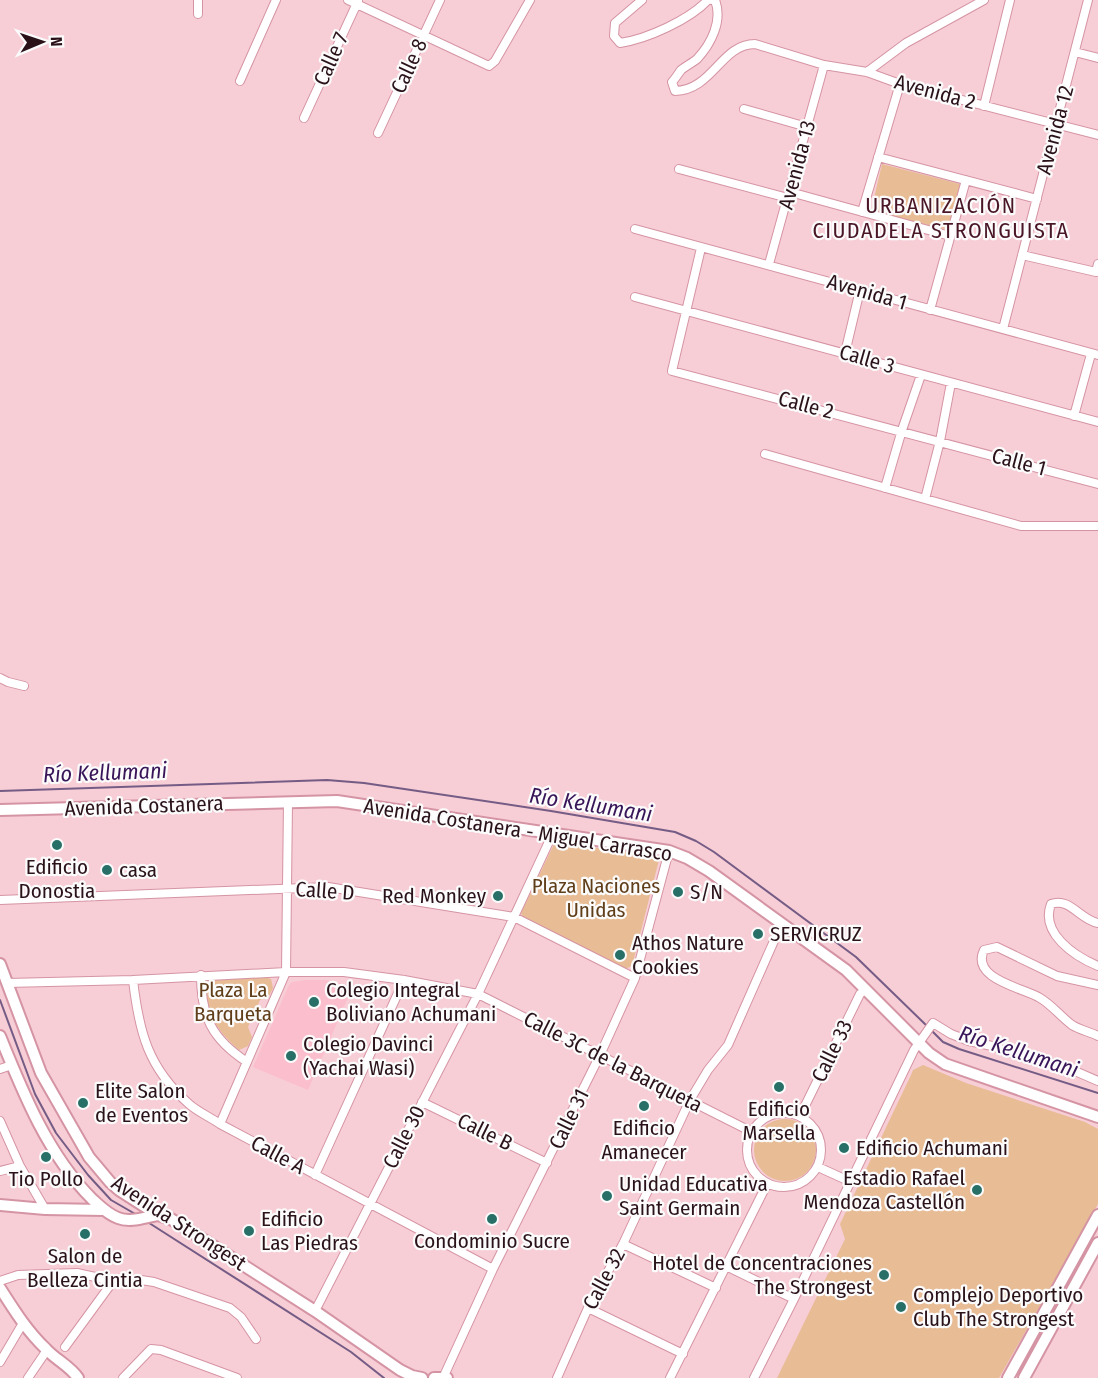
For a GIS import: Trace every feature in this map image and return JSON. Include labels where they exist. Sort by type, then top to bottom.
[{"type":"street","points":[[198,0],[198,14]]},
{"type":"street","points":[[240,81],[276,0]]},
{"type":"street","points":[[348,0],[357,2],[489,66],[493,64],[530,0]]},
{"type":"street","name":"Calle 8","points":[[378,133],[440,0]]},
{"type":"street","points":[[642,0],[615,23],[614,36],[620,43],[668,27],[710,0]]},
{"type":"street","name":"Avenida 2","points":[[710,0],[715,0],[717,6],[717,19],[711,40],[696,60],[681,70],[672,82],[675,92],[697,86],[735,49],[744,44],[755,44],[824,65],[867,72],[900,84],[1098,135]]},
{"type":"street","points":[[867,72],[906,43],[984,0]]},
{"type":"street","points":[[984,106],[1010,0]]},
{"type":"street","name":"Avenida 12","points":[[1003,329],[1089,0]]},
{"type":"street","name":"Calle 7","points":[[304,118],[357,2]]},
{"type":"street","points":[[1075,52],[1098,58]]},
{"type":"street","name":"Avenida 13","points":[[770,264],[824,65]]},
{"type":"street","points":[[862,212],[900,84]]},
{"type":"street","points":[[744,109],[807,127]]},
{"type":"street","points":[[878,157],[1037,199]]},
{"type":"street","points":[[679,169],[862,212],[950,236]]},
{"type":"street","points":[[930,310],[966,180]]},
{"type":"street","name":"Avenida 1","points":[[635,229],[1095,354]]},
{"type":"street","points":[[686,311],[702,248]]},
{"type":"street","points":[[1022,255],[1097,268]]},
{"type":"street","points":[[844,353],[860,290]]},
{"type":"street","name":"Calle 3","points":[[635,297],[1098,422]]},
{"type":"street","name":"Calle 2","points":[[686,311],[672,370],[940,441]]},
{"type":"street","points":[[1074,416],[1095,354]]},
{"type":"street","points":[[885,488],[921,375]]},
{"type":"street","points":[[925,499],[940,441],[951,383]]},
{"type":"street","name":"Calle 1","points":[[940,441],[1098,484]]},
{"type":"street","points":[[765,454],[1021,526],[1098,526]]},
{"type":"street","points":[[0,678],[24,686]]},
{"type":"street","name":"Avenida Costanera - Miguel Carrasco","points":[[288,802],[337,801],[669,851],[698,863],[846,970],[921,1038],[945,1064],[1098,1117]]},
{"type":"street","points":[[220,1124],[286,972],[288,802]]},
{"type":"street","name":"Avenida Costanera","points":[[0,810],[288,802]]},
{"type":"street","name":"Calle 30","points":[[315,1311],[478,994],[553,833]]},
{"type":"street","name":"Calle 31","points":[[443,1378],[493,1269],[548,1162],[635,978],[669,851]]},
{"type":"street","name":"Calle D","points":[[0,900],[328,887],[514,917],[635,978]]},
{"type":"street","points":[[1098,923],[1080,915],[1068,904],[1057,901],[1051,904],[1047,913],[1048,921],[1057,938],[1081,959],[1098,966]]},
{"type":"street","name":"Calle 32","points":[[557,1378],[558,1370],[623,1244],[690,1100],[708,1070],[728,1045],[782,925]]},
{"type":"street","points":[[1098,985],[1057,976],[997,947],[984,950],[981,956],[981,963],[989,973],[1005,984],[1040,998],[1074,1027],[1098,1036]]},
{"type":"street","name":"Avenida Strongest","points":[[0,964],[41,1073],[89,1157],[110,1182],[154,1216],[171,1219],[315,1311],[400,1370],[422,1378]]},
{"type":"street","name":"Calle 3C de la Barqueta","points":[[7,983],[133,980],[286,972],[344,972],[404,980],[478,994],[752,1132]]},
{"type":"street","points":[[201,975],[201,996],[206,1017],[223,1043],[247,1062]]},
{"type":"street","name":"Calle A","points":[[133,980],[137,1016],[147,1050],[165,1080],[190,1105],[220,1124],[493,1269]]},
{"type":"street","points":[[315,1175],[404,980]]},
{"type":"street","name":"Calle 33","points":[[800,1116],[860,994],[866,989]]},
{"type":"street","points":[[754,1378],[795,1299],[921,1038],[933,1023],[969,1041],[993,1046],[1031,1060],[1060,1065],[1098,1081]]},
{"type":"street","points":[[0,1036],[42,1129],[70,1173],[104,1210],[120,1219],[136,1220],[154,1216]]},
{"type":"street","points":[[0,1069],[12,1065]]},
{"type":"street","name":"Calle B","points":[[422,1102],[548,1162]]},
{"type":"street","points":[[780,1113],[800,1116],[812,1125],[822,1145],[818,1167],[811,1177],[796,1186],[778,1188],[766,1184],[757,1176],[747,1155],[752,1132],[769,1116],[780,1113]]},
{"type":"street","points":[[0,1121],[45,1209]]},
{"type":"street","points":[[0,1171],[21,1166]]},
{"type":"street","points":[[818,1167],[850,1182]]},
{"type":"street","points":[[670,1378],[766,1184]]},
{"type":"street","points":[[0,1205],[45,1209],[104,1210]]},
{"type":"street","points":[[1008,1378],[1055,1292],[1095,1229],[1098,1215]]},
{"type":"street","points":[[1024,1378],[1098,1243]]},
{"type":"street","points":[[623,1244],[716,1288]]},
{"type":"street","points":[[726,1266],[795,1299]]},
{"type":"street","points":[[0,1281],[18,1275],[78,1274],[100,1278],[111,1284],[141,1280],[154,1282],[230,1308],[241,1317],[256,1340]]},
{"type":"street","points":[[64,1347],[111,1284]]},
{"type":"street","points":[[0,1288],[23,1323],[47,1350],[78,1378]]},
{"type":"street","points":[[1055,1292],[1067,1299]]},
{"type":"street","points":[[588,1308],[682,1354]]},
{"type":"street","points":[[0,1362],[23,1323]]},
{"type":"street","points":[[1033,1333],[1045,1340]]},
{"type":"street","points":[[123,1378],[151,1349],[161,1350],[237,1378]]},
{"type":"street","points":[[28,1378],[47,1350]]},
{"type":"street","points":[[434,1378],[447,1378]]},
{"type":"shaded area","points":[[326,980],[353,986],[308,1090],[253,1067],[289,985],[292,982]]},
{"type":"green space","points":[[882,164],[960,184],[949,230],[871,211]]},
{"type":"green space","name":"Plaza Naciones Unidas","points":[[558,842],[657,857],[659,860],[632,966],[625,969],[523,917],[521,913],[554,844]]},
{"type":"green space","name":"Plaza La Barqueta","points":[[265,977],[271,979],[273,988],[268,998],[260,1000],[248,1027],[252,1037],[248,1046],[239,1050],[214,1022],[208,1005],[207,985],[215,978]]},
{"type":"green space","points":[[923,1065],[966,1083],[1085,1122],[1098,1129],[1098,1204],[999,1378],[777,1378],[845,1239],[840,1224],[913,1070]]},
{"type":"green space","points":[[779,1119],[791,1119],[807,1128],[814,1138],[816,1150],[814,1162],[807,1172],[791,1181],[779,1181],[768,1176],[759,1167],[754,1156],[754,1144],[759,1133],[768,1124]]},
{"type":"waterway","name":"Río Kellumani","points":[[0,791],[327,780],[364,783],[675,832],[714,852],[856,957],[927,1026]]},
{"type":"waterway","points":[[0,1000],[35,1094],[56,1133],[88,1175],[111,1200],[137,1215]]},
{"type":"waterway","name":"Río Kellumani","points":[[931,1030],[943,1042],[959,1049],[1098,1093]]},
{"type":"waterway","points":[[146,1221],[351,1352],[384,1378]]},
{"type":"place","name":"Edificio Donostia","points":[[57,845]]},
{"type":"place","name":"casa","points":[[107,870]]},
{"type":"place","name":"S/N","points":[[678,892]]},
{"type":"place","name":"Red Monkey","points":[[498,896]]},
{"type":"place","name":"SERVICRUZ","points":[[758,934]]},
{"type":"place","name":"Athos Nature Cookies","points":[[620,955]]},
{"type":"place","name":"Colegio Integral Boliviano Achumani","points":[[314,1002]]},
{"type":"place","name":"Colegio Davinci (Yachai Wasi)","points":[[291,1056]]},
{"type":"place","name":"Edificio Marsella","points":[[779,1087]]},
{"type":"place","name":"Elite Salon de Eventos","points":[[83,1103]]},
{"type":"place","name":"Edificio Amanecer","points":[[644,1106]]},
{"type":"place","name":"Edificio Achumani","points":[[844,1148]]},
{"type":"place","name":"Tio Pollo","points":[[46,1157]]},
{"type":"place","name":"Estadio Rafael Mendoza Castellón","points":[[977,1190]]},
{"type":"place","name":"Unidad Educativa Saint Germain","points":[[607,1196]]},
{"type":"place","name":"Condominio Sucre","points":[[492,1219]]},
{"type":"place","name":"Edificio Las Piedras","points":[[249,1231]]},
{"type":"place","name":"Salon de Belleza Cintia","points":[[85,1234]]},
{"type":"place","name":"Hotel de Concentraciones The Strongest","points":[[884,1275]]},
{"type":"place","name":"Complejo Deportivo Club The Strongest","points":[[901,1307]]},
{"type":"district","name":"URBANIZACIÓN CIUDADELA STRONGUISTA","points":[[941,218]]}]
